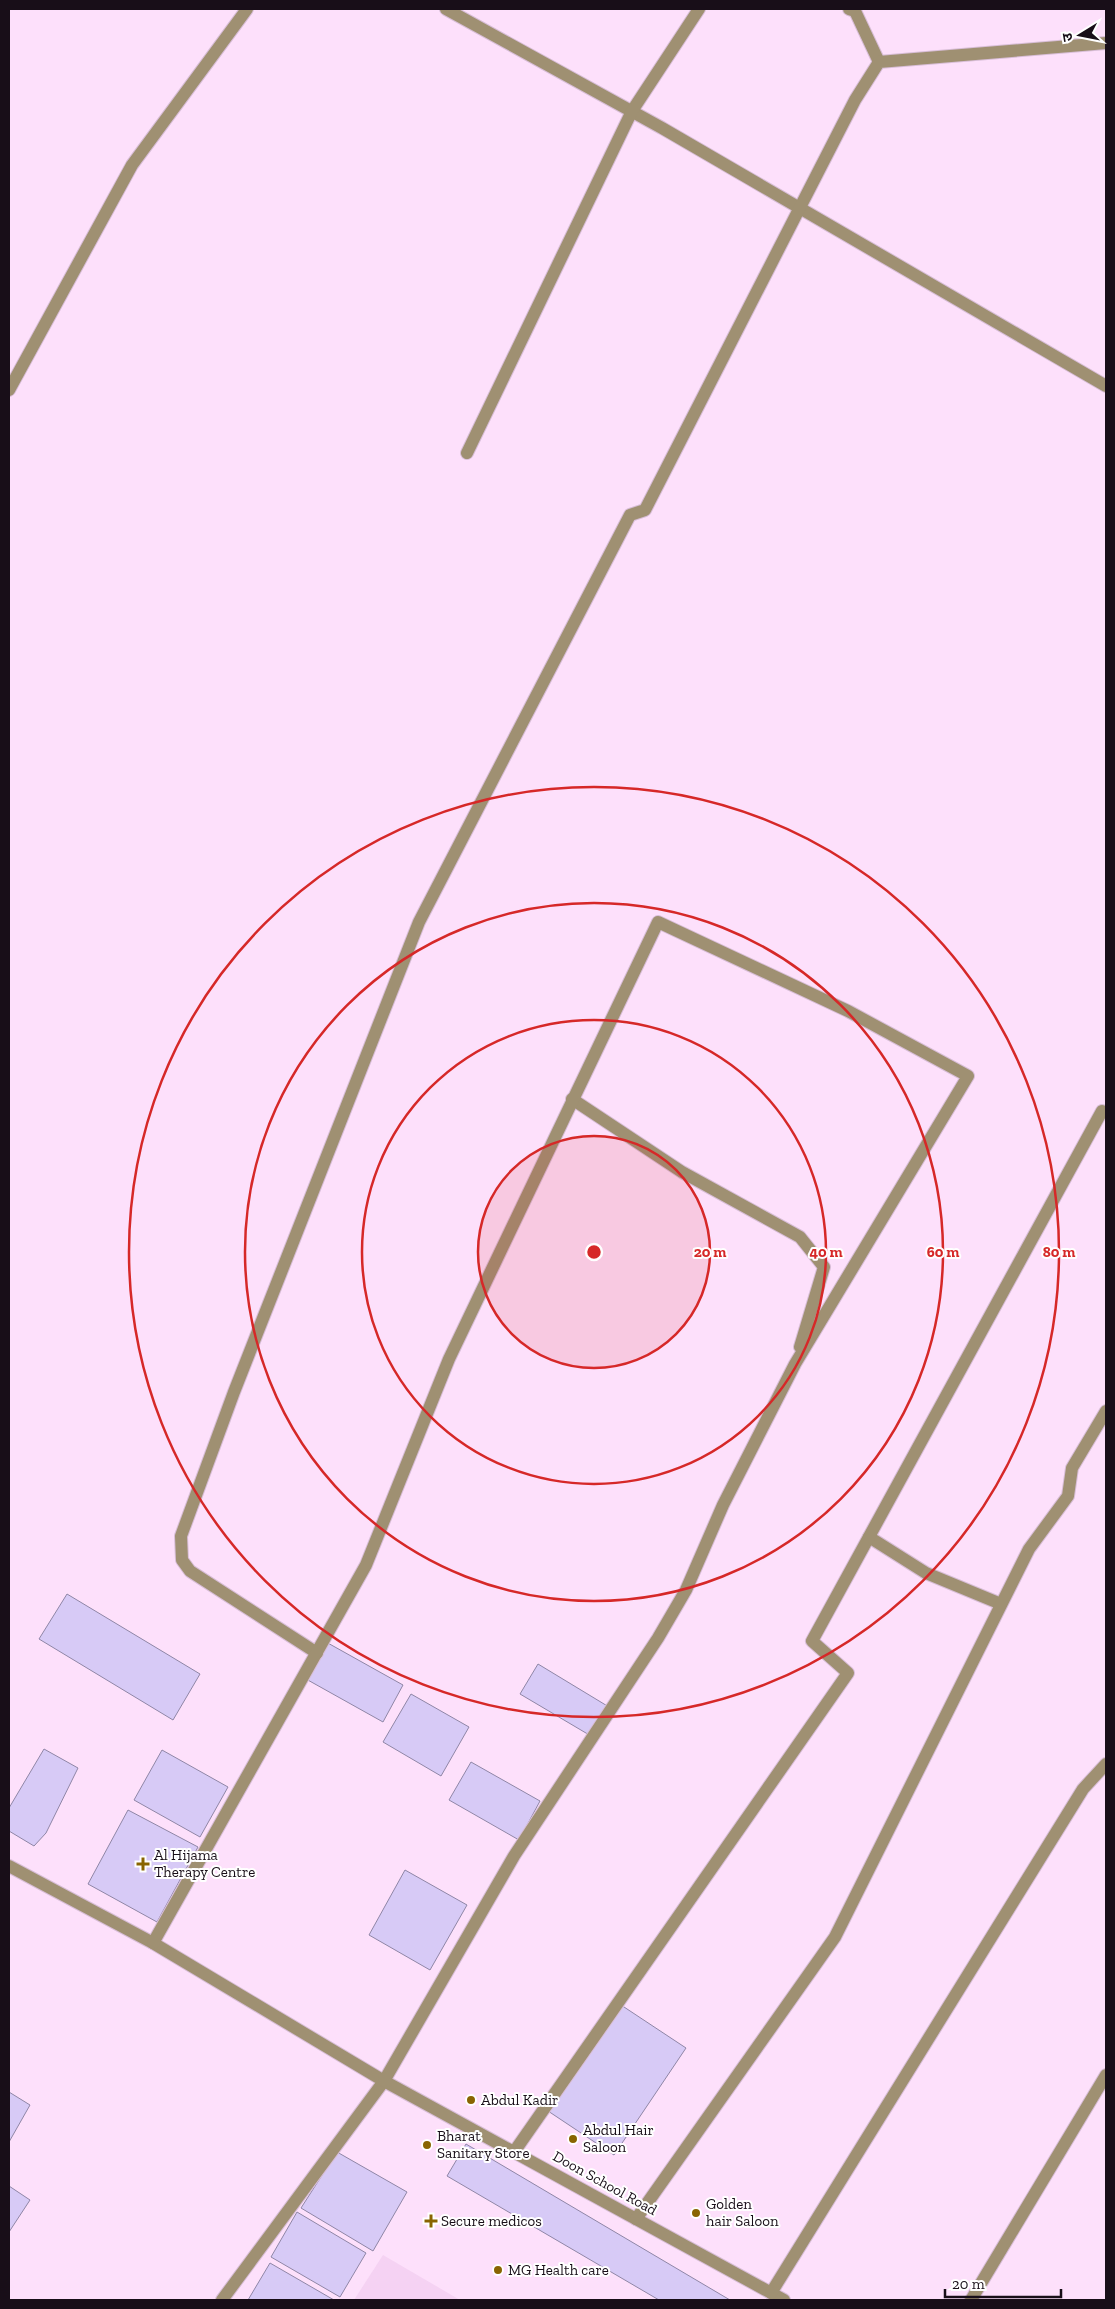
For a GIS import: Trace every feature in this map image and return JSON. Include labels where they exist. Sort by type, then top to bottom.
[{"type":"street","points":[[9,390],[132,165],[247,9]]},
{"type":"street","points":[[446,9],[632,111],[1106,386]]},
{"type":"street","points":[[467,453],[632,111],[699,9]]},
{"type":"street","points":[[849,9],[855,11],[879,62]]},
{"type":"street","points":[[879,62],[1106,42]]},
{"type":"street","points":[[317,1653],[190,1571],[182,1560],[181,1536],[234,1392],[419,922],[630,515],[644,510],[696,406],[856,100],[879,62]]},
{"type":"street","points":[[153,1943],[366,1565],[449,1359],[658,922],[848,1011],[968,1076],[795,1364],[723,1505],[686,1590],[658,1638],[514,1856],[384,2081],[222,2300]]},
{"type":"street","points":[[572,1099],[682,1172],[800,1237],[824,1267],[795,1364]]},
{"type":"street","points":[[514,2152],[848,1673],[812,1641],[1102,1111]]},
{"type":"street","points":[[636,2219],[836,1937],[1029,1549],[1068,1496],[1072,1468],[1106,1411]]},
{"type":"street","points":[[869,1536],[926,1573],[1001,1604]]},
{"type":"street","points":[[771,2293],[1083,1789],[1106,1764]]},
{"type":"street","name":"Doon School Road","points":[[9,1866],[153,1943],[384,2081],[784,2300]]},
{"type":"street","points":[[972,2300],[1106,2075]]},
{"type":"shaded area","points":[[383,2255],[460,2300],[354,2300]]},
{"type":"building","points":[[67,1594],[200,1674],[173,1720],[39,1639]]},
{"type":"building","points":[[326,1642],[403,1685],[383,1722],[306,1679]]},
{"type":"building","points":[[538,1664],[609,1707],[591,1736],[520,1694]]},
{"type":"building","points":[[411,1694],[469,1727],[441,1776],[383,1742]]},
{"type":"building","points":[[44,1749],[78,1768],[46,1833],[34,1846],[9,1831],[9,1808]]},
{"type":"building","points":[[162,1750],[228,1787],[200,1837],[134,1800]]},
{"type":"building","points":[[471,1762],[540,1801],[519,1840],[449,1800]]},
{"type":"building","points":[[128,1810],[198,1847],[157,1922],[88,1884]]},
{"type":"building","points":[[405,1870],[467,1905],[430,1970],[369,1935]]},
{"type":"building","points":[[618,2003],[686,2048],[614,2155],[548,2111]]},
{"type":"building","points":[[9,2092],[30,2105],[9,2142]]},
{"type":"building","points":[[466,2144],[730,2300],[659,2300],[447,2176]]},
{"type":"building","points":[[337,2152],[407,2192],[373,2251],[301,2208]]},
{"type":"building","points":[[9,2186],[30,2200],[9,2232]]},
{"type":"building","points":[[297,2212],[366,2253],[340,2297],[271,2257]]},
{"type":"building","points":[[270,2263],[334,2300],[248,2300]]},
{"type":"place","name":"Al Hijama Therapy Centre","points":[[143,1864]]},
{"type":"place","name":"Abdul Kadir","points":[[471,2100]]},
{"type":"place","name":"Abdul Hair Saloon","points":[[573,2139]]},
{"type":"place","name":"Bharat Sanitary Store","points":[[427,2145]]},
{"type":"place","name":"Golden hair Saloon","points":[[696,2213]]},
{"type":"place","name":"Secure medicos","points":[[431,2221]]},
{"type":"place","name":"MG Health care","points":[[498,2270]]}]
